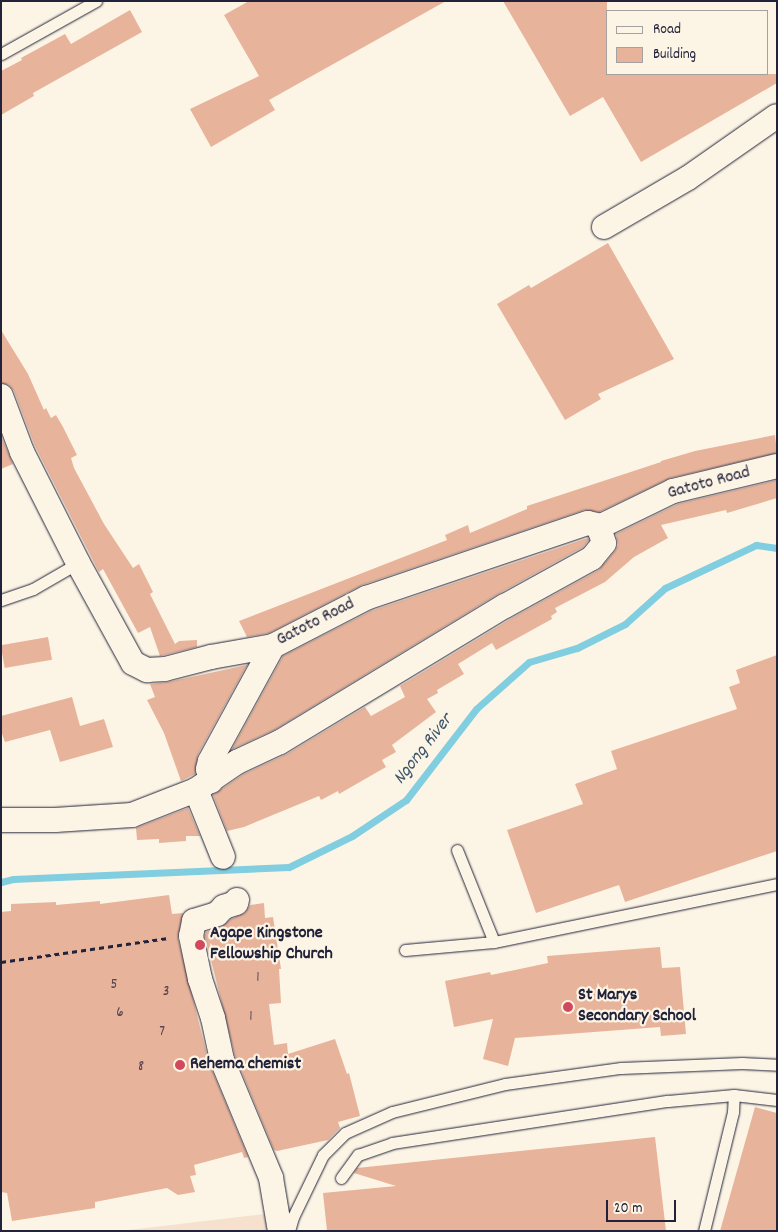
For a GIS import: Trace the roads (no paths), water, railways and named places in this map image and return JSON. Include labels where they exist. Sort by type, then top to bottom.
[{"type":"street","points":[[604,227],[688,178],[777,116]]},
{"type":"street","name":"Gatoto Road","points":[[1,396],[22,452],[78,563],[133,663],[140,668],[165,669],[211,657],[272,646],[366,598],[588,523],[601,526],[673,491],[777,466]]},
{"type":"street","points":[[1,820],[55,820],[132,815],[204,786],[221,772],[280,742],[505,606],[592,558],[604,543],[600,531],[601,526]]},
{"type":"street","points":[[223,857],[204,786],[210,761],[272,646]]},
{"type":"street","points":[[237,900],[236,903],[224,907],[217,914],[194,921],[191,936],[200,979],[213,1018],[222,1060],[270,1178],[280,1231]]},
{"type":"lane","points":[[1,54],[96,1]]},
{"type":"lane","points":[[1,600],[33,590],[78,563]]},
{"type":"lane","points":[[458,850],[494,942]]},
{"type":"lane","points":[[405,950],[494,942],[777,884]]},
{"type":"lane","points":[[289,1231],[324,1155],[345,1133],[392,1112],[505,1084],[621,1068],[742,1063],[777,1065]]},
{"type":"lane","points":[[341,1178],[358,1155],[392,1143],[668,1101],[734,1095],[777,1100]]},
{"type":"lane","points":[[704,1231],[733,1112],[734,1095]]},
{"type":"waterway","name":"Ngong River","points":[[1,882],[13,879],[289,867],[352,836],[406,800],[476,709],[529,662],[577,648],[625,624],[665,588],[756,545],[777,548]]},
{"type":"place","name":"Agape Kingstone Fellowship Church","points":[[200,945]]},
{"type":"place","name":"St Marys Secondary School","points":[[568,1007]]},
{"type":"place","name":"Rehema chemist","points":[[180,1065]]}]
